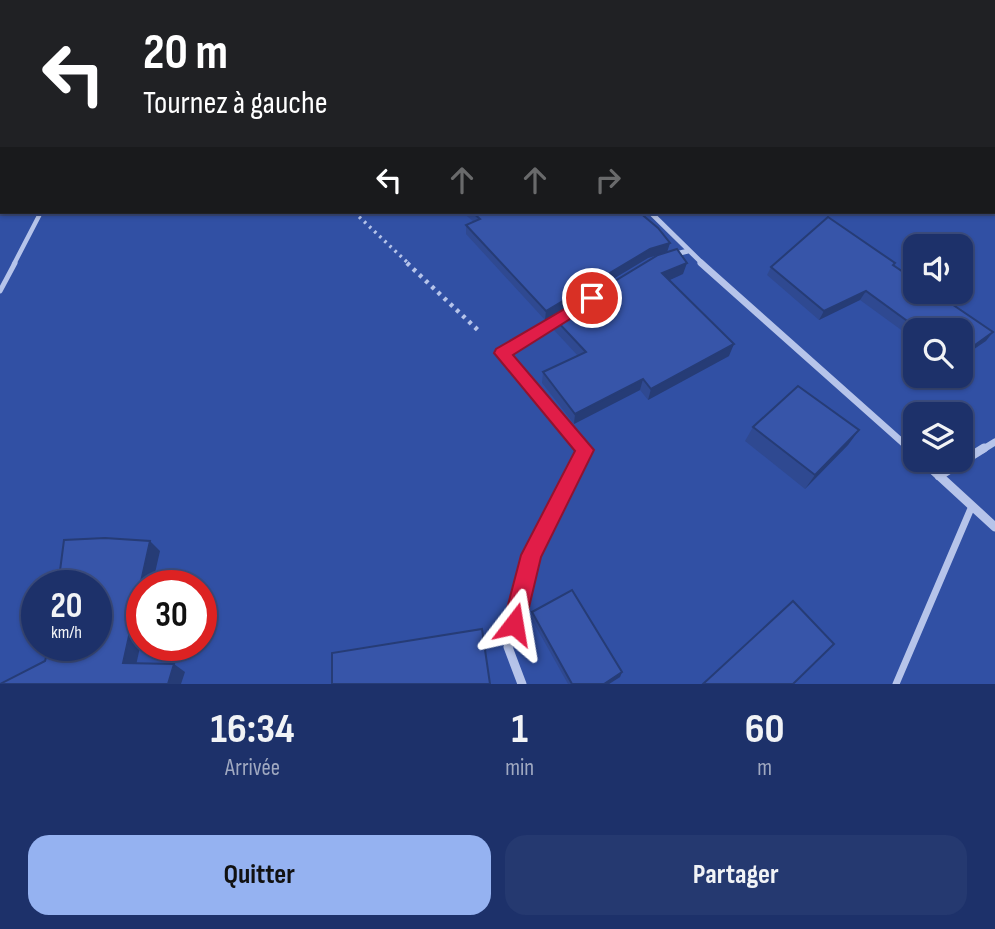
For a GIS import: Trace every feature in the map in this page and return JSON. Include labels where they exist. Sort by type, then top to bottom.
[{"type":"street","points":[[652,214],[688,250],[903,443]]},
{"type":"street","points":[[666,257],[688,250]]},
{"type":"street","points":[[522,684],[508,647],[531,555],[585,450],[502,353],[575,308]]},
{"type":"street","points":[[939,475],[995,442]]},
{"type":"street","points":[[936,472],[995,527]]},
{"type":"lane","points":[[0,291],[40,214]]},
{"type":"lane","points":[[896,684],[972,506]]},
{"type":"path","points":[[356,214],[502,353]]},
{"type":"shaded area","points":[[0,214],[995,214],[995,684],[0,684]]},
{"type":"building","points":[[474,214],[641,214],[670,243],[650,249],[546,311],[466,225],[480,219]]},
{"type":"building","points":[[828,217],[895,263],[893,265],[903,272],[903,304],[952,304],[972,318],[903,318],[866,291],[824,311],[771,267]]},
{"type":"building","points":[[677,249],[687,263],[662,273],[734,344],[651,389],[643,379],[575,414],[543,372],[586,352],[554,318],[658,255]]},
{"type":"building","points":[[973,318],[993,332],[973,346]]},
{"type":"building","points":[[798,386],[859,430],[815,475],[753,427]]},
{"type":"building","points":[[105,538],[150,541],[144,570],[126,570],[126,649],[123,663],[174,664],[168,684],[0,684],[45,661],[112,661],[112,570],[60,570],[64,540]]},
{"type":"building","points":[[572,590],[622,672],[604,684],[572,684],[532,612]]},
{"type":"building","points":[[793,601],[834,644],[793,684],[703,684]]},
{"type":"building","points":[[482,629],[490,684],[332,684],[332,653]]},
{"type":"route","points":[[514,624],[531,555],[585,450],[502,353],[592,298]]}]
